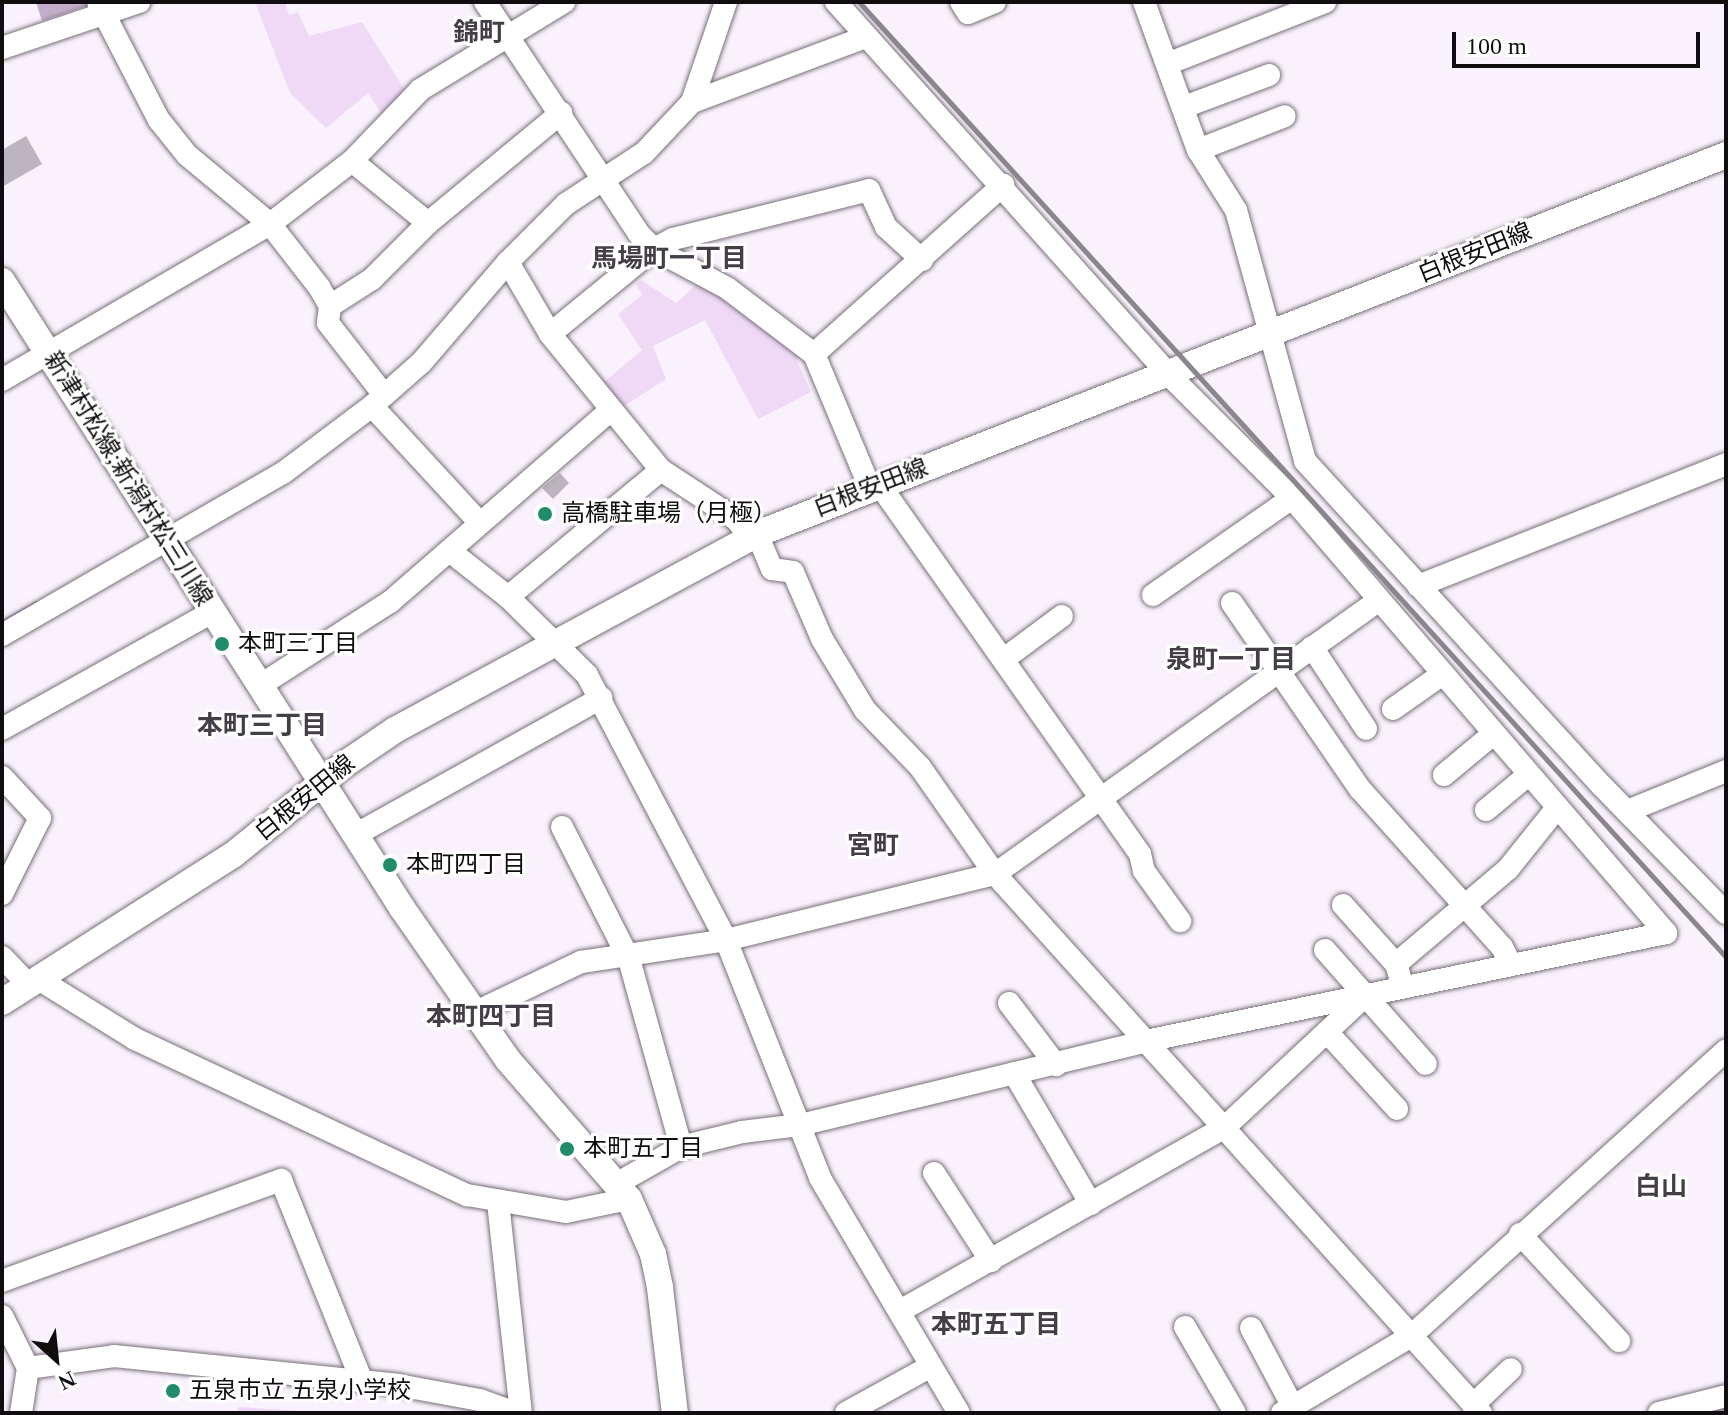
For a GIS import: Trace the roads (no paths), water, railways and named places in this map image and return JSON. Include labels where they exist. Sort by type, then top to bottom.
[{"type":"main road","name":"白根安田線","points":[[2,1002],[233,855],[321,783],[395,730],[754,536],[874,486],[1170,376],[1269,334],[1726,155]]},
{"type":"main road","name":"新津村松線;新潟村松三川線","points":[[2,281],[321,783],[474,1013],[518,1071],[624,1191],[660,1288],[675,1413]]},
{"type":"street","points":[[2,48],[99,9],[139,2]]},
{"type":"street","points":[[485,2],[606,182],[621,213],[654,249],[727,288],[814,354],[874,486],[1004,659],[1180,921]]},
{"type":"street","points":[[2,380],[270,224],[352,161],[420,90],[564,2]]},
{"type":"street","points":[[2,635],[283,473],[421,363],[508,262],[566,204],[606,182],[644,153],[692,102],[726,2]]},
{"type":"street","points":[[2,957],[35,983],[135,1039],[467,1195],[566,1212],[624,1191],[681,1147],[800,1125],[1146,1041],[1666,933],[1527,776],[1292,498],[1170,376],[1003,185],[836,2]]},
{"type":"street","points":[[961,2],[968,13],[995,2]]},
{"type":"street","points":[[1144,2],[1198,150],[1236,210],[1305,461],[1601,785],[1630,810],[1726,912]]},
{"type":"street","points":[[1167,64],[1325,2]]},
{"type":"street","points":[[99,9],[159,120],[187,155],[270,224],[330,306],[328,323],[378,400],[480,523]]},
{"type":"street","points":[[692,102],[866,37]]},
{"type":"street","points":[[1184,107],[1269,75]]},
{"type":"street","points":[[330,306],[372,279],[428,223],[561,113]]},
{"type":"street","points":[[1198,150],[1285,116]]},
{"type":"street","points":[[352,161],[428,223]]},
{"type":"street","points":[[814,354],[1003,185]]},
{"type":"street","points":[[550,334],[654,249],[713,228],[869,190],[886,227],[922,260]]},
{"type":"street","points":[[508,262],[550,334],[661,470],[737,520],[754,536],[772,569],[793,572],[822,639],[865,710],[920,767],[995,874],[1477,1409],[1511,1369]]},
{"type":"street","points":[[259,686],[390,602],[611,410]]},
{"type":"street","points":[[1418,586],[1726,464]]},
{"type":"street","points":[[508,597],[661,470]]},
{"type":"street","points":[[1153,595],[1292,498]]},
{"type":"street","points":[[451,552],[558,642],[601,698],[726,940],[820,1178],[959,1413]]},
{"type":"street","points":[[474,1013],[581,962],[629,959],[726,940],[995,874],[1378,601]]},
{"type":"street","points":[[1232,603],[1360,789],[1502,947],[1511,965]]},
{"type":"street","points":[[2,729],[212,612]]},
{"type":"street","points":[[1004,659],[1062,616]]},
{"type":"street","points":[[1312,647],[1366,729]]},
{"type":"street","points":[[1393,709],[1441,675]]},
{"type":"street","points":[[355,835],[601,698]]},
{"type":"street","points":[[1444,775],[1492,735]]},
{"type":"street","points":[[1630,810],[1726,771]]},
{"type":"street","points":[[1486,810],[1527,776]]},
{"type":"street","points":[[2,777],[40,818],[2,894]]},
{"type":"street","points":[[1396,964],[1508,869],[1556,809]]},
{"type":"street","points":[[562,827],[629,959],[681,1147]]},
{"type":"street","points":[[1343,905],[1396,964],[1403,989]]},
{"type":"street","points":[[1325,950],[1426,1064]]},
{"type":"street","points":[[900,1311],[1224,1128],[1364,997]]},
{"type":"street","points":[[1009,1003],[1056,1065]]},
{"type":"street","points":[[1327,1032],[1397,1109]]},
{"type":"street","points":[[1251,1328],[1288,1410],[1411,1336],[1520,1234],[1722,1060]]},
{"type":"street","points":[[1014,1073],[1091,1204]]},
{"type":"street","points":[[934,1173],[991,1261]]},
{"type":"street","points":[[2,1281],[281,1180],[362,1381]]},
{"type":"street","points":[[28,1368],[114,1356],[362,1381],[480,1400],[518,1413],[498,1202]]},
{"type":"street","points":[[1520,1234],[1619,1341]]},
{"type":"street","points":[[2,1316],[28,1368],[21,1413]]},
{"type":"street","points":[[1185,1327],[1235,1413]]},
{"type":"street","points":[[846,1413],[931,1366]]},
{"type":"street","points":[[1659,1413],[1726,1396]]},
{"type":"waterway","points":[[3,622],[36,603]]},
{"type":"waterway","points":[[1708,1413],[1726,1408]]},
{"type":"railway","points":[[859,2],[1726,957]]},
{"type":"place","name":"高橋駐車場（月極）","points":[[545,514]]},
{"type":"place","name":"本町三丁目","points":[[222,644]]},
{"type":"place","name":"本町四丁目","points":[[390,865]]},
{"type":"place","name":"本町五丁目","points":[[567,1149]]},
{"type":"place","name":"五泉市立 五泉小学校","points":[[173,1391]]},
{"type":"district","name":"錦町","points":[[479,33]]},
{"type":"district","name":"馬場町一丁目","points":[[669,259]]},
{"type":"district","name":"泉町一丁目","points":[[1231,660]]},
{"type":"district","name":"本町三丁目","points":[[262,726]]},
{"type":"district","name":"宮町","points":[[873,846]]},
{"type":"district","name":"本町四丁目","points":[[491,1017]]},
{"type":"district","name":"白山","points":[[1661,1187]]},
{"type":"district","name":"本町五丁目","points":[[996,1325]]}]
